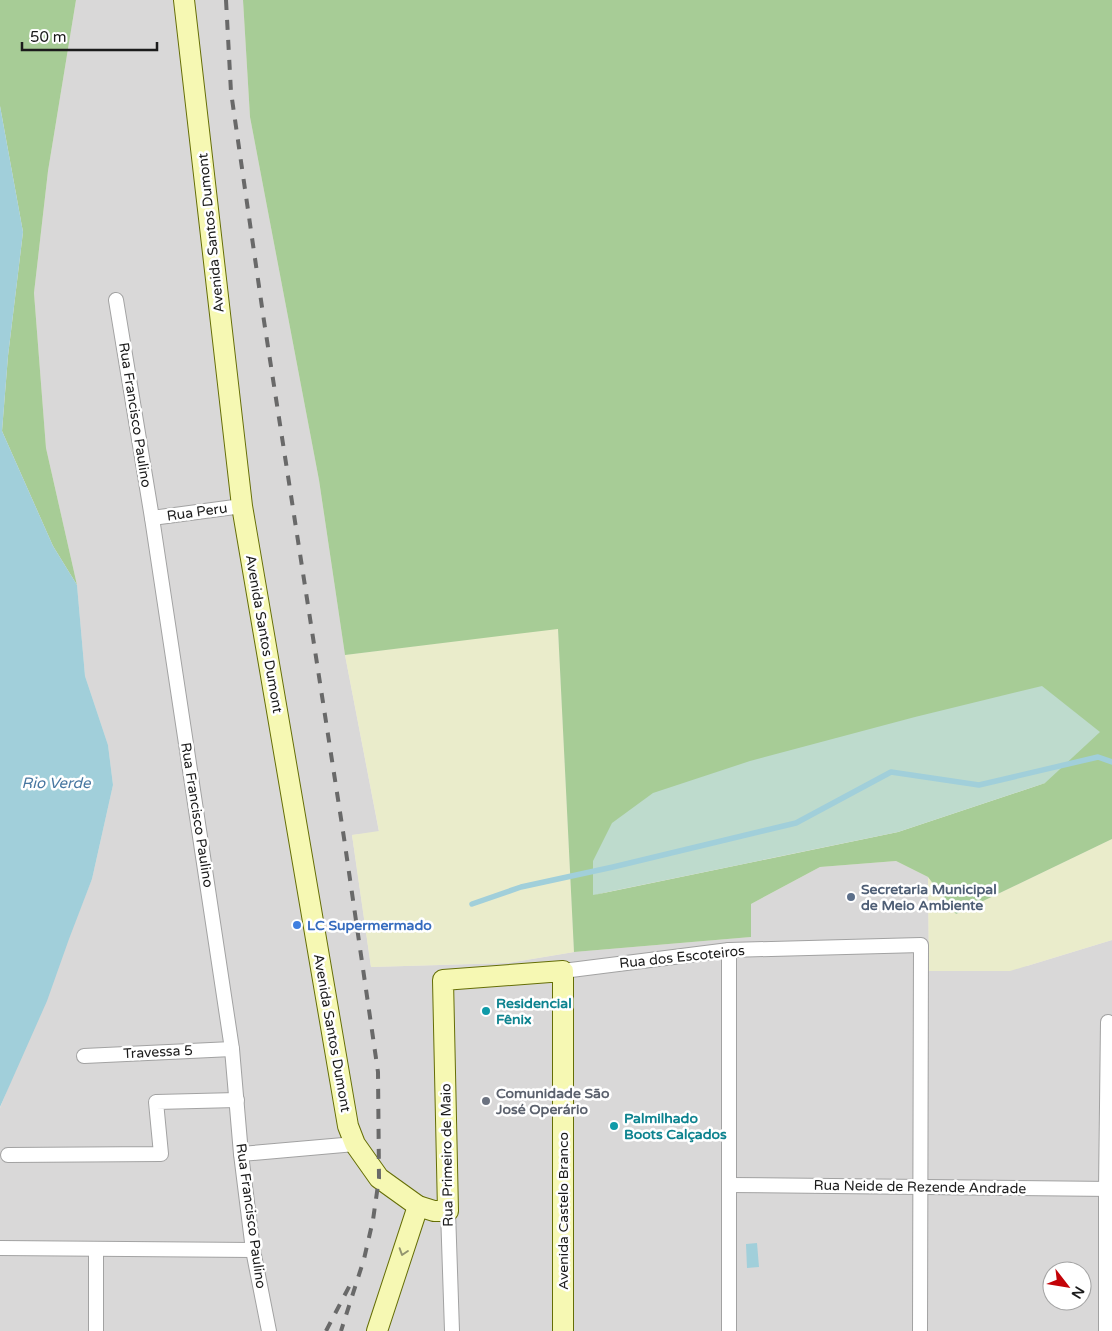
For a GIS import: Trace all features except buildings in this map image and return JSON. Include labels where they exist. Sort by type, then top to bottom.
[{"type":"street","name":"Avenida Santos Dumont","points":[[184,0],[242,506],[348,1126],[355,1144],[379,1178],[418,1206],[434,1211],[448,1211]]},
{"type":"street","name":"Rua Francisco Paulino","points":[[116,300],[152,518],[232,1049],[241,1154],[253,1250],[269,1331]]},
{"type":"street","name":"Rua Peru","points":[[152,518],[242,506]]},
{"type":"street","name":"Rua dos Escoteiros","points":[[443,980],[563,971],[729,950],[920,945],[920,1187]]},
{"type":"street","points":[[729,950],[729,1331]]},
{"type":"street","name":"Avenida Castelo Branco","points":[[563,971],[563,1331]]},
{"type":"street","name":"Rua Primeiro de Maio","points":[[443,980],[452,1331]]},
{"type":"street","points":[[1106,1331],[1109,1189],[1108,1022]]},
{"type":"street","name":"Travessa 5","points":[[84,1056],[232,1049]]},
{"type":"street","points":[[8,1155],[161,1154],[156,1102],[236,1100]]},
{"type":"street","points":[[241,1154],[355,1144]]},
{"type":"street","name":"Rua Neide de Rezende Andrade","points":[[729,1185],[1109,1189]]},
{"type":"street","points":[[920,1187],[920,1331]]},
{"type":"street","points":[[377,1331],[418,1206]]},
{"type":"street","points":[[0,1248],[253,1250]]},
{"type":"street","points":[[96,1249],[96,1331]]},
{"type":"shaded area","points":[[76,0],[243,0],[250,117],[319,480],[345,655],[379,832],[352,835],[371,967],[508,963],[574,952],[751,937],[751,904],[820,867],[896,861],[928,877],[929,971],[1027,966],[1112,940],[1112,1331],[0,1331],[0,1108],[92,879],[113,785],[108,745],[85,676],[77,585],[46,448],[34,293],[48,171]]},
{"type":"green space","points":[[0,0],[76,0],[48,171],[34,293],[46,448],[77,585],[53,546],[2,431],[8,356],[23,232],[0,106]]},
{"type":"green space","points":[[243,0],[1112,0],[1112,839],[956,914],[928,877],[896,861],[820,867],[751,904],[751,937],[574,952],[558,629],[345,655],[319,480],[250,117]],"holes":[[[1045,783],[898,832],[594,895]]]},
{"type":"green space","points":[[558,628],[574,952],[508,963],[371,967],[352,835],[379,831],[345,655]]},
{"type":"green space","points":[[1042,686],[1100,732],[1045,783],[898,832],[593,895],[593,861],[612,823],[653,793],[750,761],[915,717]]},
{"type":"green space","points":[[1112,839],[1112,940],[1010,971],[929,971],[928,877],[956,914]]},
{"type":"water","name":"Rio Verde","points":[[0,106],[23,232],[8,356],[2,431],[53,546],[77,585],[85,676],[108,745],[113,785],[92,879],[47,1001],[0,1107]]},
{"type":"water","points":[[757,1243],[759,1267],[747,1268],[746,1244]]},
{"type":"waterway","points":[[472,904],[521,887],[796,823],[891,772],[979,785],[1098,757],[1112,762]]},
{"type":"railway","points":[[226,0],[231,92],[378,1072],[379,1178],[373,1220],[364,1259],[341,1331]]},
{"type":"railway","points":[[326,1331],[351,1283]]},
{"type":"place","name":"Secretaria Municipal de Meio Ambiente","points":[[851,897]]},
{"type":"place","name":"LC Supermermado","points":[[297,925]]},
{"type":"place","name":"Residencial Fênix","points":[[486,1011]]},
{"type":"place","name":"Comunidade São José Operário","points":[[486,1101]]},
{"type":"place","name":"Palmilhado Boots Calçados","points":[[614,1126]]}]
